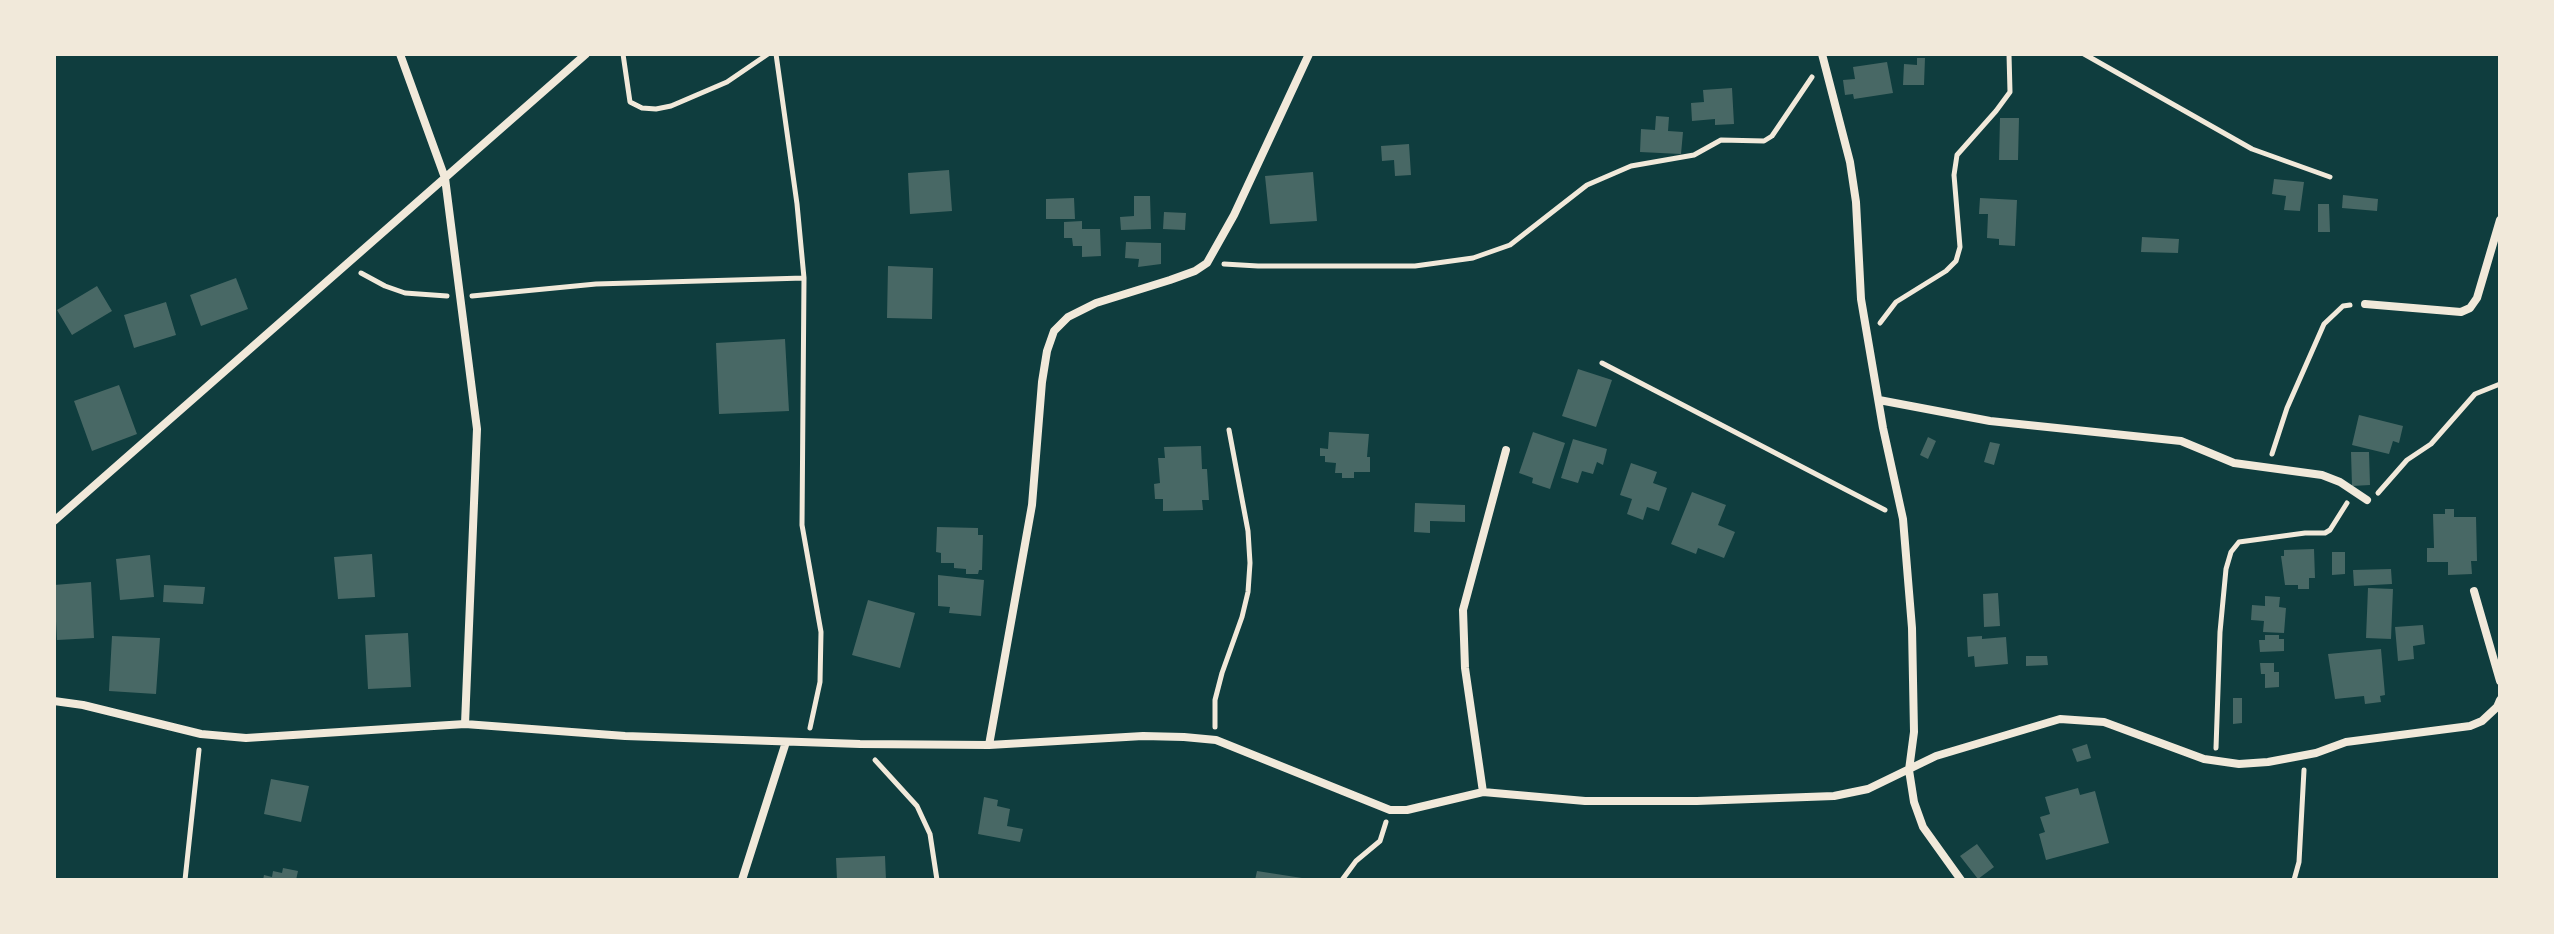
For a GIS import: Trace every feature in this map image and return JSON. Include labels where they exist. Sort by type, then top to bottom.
[{"type":"street","points":[[400,54],[445,178],[477,429],[465,724]]},
{"type":"street","points":[[54,521],[586,54]]},
{"type":"street","points":[[989,745],[1032,505],[1042,382],[1054,331],[1068,317],[1096,303],[1195,271],[1207,263],[1234,215],[1309,54]]},
{"type":"street","points":[[1823,57],[1850,162],[1868,345],[1903,519],[1912,628],[1914,732],[1909,770],[1914,802],[1923,827],[1961,880]]},
{"type":"street","points":[[2365,304],[2461,312],[2470,308],[2477,298],[2500,220]]},
{"type":"street","points":[[1879,400],[1990,421],[2181,441],[2234,463],[2322,475],[2340,482],[2367,500]]},
{"type":"street","points":[[1483,792],[1465,668],[1463,610],[1506,450]]},
{"type":"street","points":[[2474,591],[2500,681]]},
{"type":"street","points":[[54,701],[83,705],[201,734],[246,738],[465,724],[625,736],[809,743],[989,745],[1143,736],[1216,740],[1390,810],[1407,810],[1483,792],[1585,801],[1834,796],[1868,789],[1936,756],[2060,719],[2104,722],[2204,759],[2239,764],[2268,762],[2316,753],[2360,740],[2470,726],[2482,721],[2500,700]]},
{"type":"street","points":[[742,880],[786,742]]},
{"type":"path","points":[[623,54],[630,102],[642,108],[656,109],[671,106],[727,82],[768,54]]},
{"type":"path","points":[[776,54],[799,215],[804,278],[802,525],[821,632],[820,682],[809,743]]},
{"type":"path","points":[[1868,345],[1896,302],[1946,271],[1956,261],[1960,247],[1954,175],[1957,155],[2010,92],[2009,54]]},
{"type":"path","points":[[2084,54],[2252,149],[2330,177]]},
{"type":"path","points":[[1207,263],[1415,266],[1473,258],[1510,245],[1587,185],[1631,166],[1694,155],[1721,140],[1764,141],[1772,136],[1823,57]]},
{"type":"path","points":[[346,265],[405,293],[462,297],[596,284],[804,278]]},
{"type":"path","points":[[2268,467],[2287,408],[2324,324],[2343,306],[2365,304]]},
{"type":"path","points":[[1602,363],[1903,519]]},
{"type":"path","points":[[2215,761],[2220,632],[2226,569],[2231,552],[2239,542],[2330,530],[2345,504],[2374,498],[2407,460],[2431,444],[2475,394],[2500,384]]},
{"type":"path","points":[[1216,740],[1215,700],[1248,592],[1250,563],[1248,531],[1229,430]]},
{"type":"path","points":[[185,880],[201,734]]},
{"type":"path","points":[[860,744],[917,806],[930,834],[937,880]]},
{"type":"path","points":[[2294,880],[2299,862],[2303,776],[2305,767],[2316,753]]},
{"type":"path","points":[[1342,880],[1356,861],[1380,841],[1390,810]]},
{"type":"building","points":[[1917,58],[1925,58],[1924,85],[1903,85],[1904,64],[1917,65]]},
{"type":"building","points":[[1887,62],[1893,93],[1854,99],[1853,94],[1845,95],[1843,80],[1855,79],[1853,67]]},
{"type":"building","points":[[1732,88],[1734,124],[1715,125],[1715,119],[1692,121],[1691,103],[1704,102],[1703,90]]},
{"type":"building","points":[[1656,116],[1669,117],[1668,131],[1683,132],[1681,154],[1640,152],[1641,129],[1655,130]]},
{"type":"building","points":[[2000,118],[2019,118],[2018,160],[1999,160]]},
{"type":"building","points":[[1409,144],[1411,175],[1395,176],[1394,160],[1382,161],[1381,146]]},
{"type":"building","points":[[949,170],[952,211],[910,214],[908,173]]},
{"type":"building","points":[[1313,172],[1317,221],[1270,224],[1265,176]]},
{"type":"building","points":[[2274,179],[2304,182],[2300,211],[2284,210],[2286,196],[2272,194]]},
{"type":"building","points":[[2343,195],[2378,199],[2377,211],[2342,208]]},
{"type":"building","points":[[1134,196],[1150,196],[1151,229],[1121,230],[1120,217],[1134,216]]},
{"type":"building","points":[[1074,198],[1075,219],[1046,219],[1046,199]]},
{"type":"building","points":[[1980,198],[2017,200],[2015,246],[1999,245],[1999,239],[1987,238],[1988,214],[1979,214]]},
{"type":"building","points":[[2318,204],[2329,204],[2330,232],[2318,232]]},
{"type":"building","points":[[1164,212],[1186,213],[1185,230],[1163,229]]},
{"type":"building","points":[[1082,221],[1082,229],[1100,229],[1101,256],[1082,257],[1082,246],[1073,246],[1072,238],[1064,238],[1064,222]]},
{"type":"building","points":[[2142,237],[2179,239],[2178,253],[2141,252]]},
{"type":"building","points":[[1126,242],[1161,243],[1161,264],[1138,267],[1139,259],[1125,258]]},
{"type":"building","points":[[888,266],[933,268],[932,319],[887,318]]},
{"type":"building","points":[[236,278],[248,309],[201,326],[190,295]]},
{"type":"building","points":[[97,286],[112,311],[72,335],[57,310]]},
{"type":"building","points":[[166,302],[176,335],[134,348],[124,315]]},
{"type":"building","points":[[785,339],[789,411],[719,414],[716,343]]},
{"type":"building","points":[[1578,369],[1612,380],[1596,427],[1562,416]]},
{"type":"building","points":[[119,385],[137,434],[92,451],[74,401]]},
{"type":"building","points":[[2359,415],[2403,426],[2399,443],[2393,441],[2389,454],[2352,445]]},
{"type":"building","points":[[1329,432],[1369,434],[1367,457],[1370,457],[1370,472],[1354,472],[1354,478],[1342,478],[1342,473],[1335,473],[1336,463],[1325,462],[1325,456],[1320,456],[1320,448],[1328,449]]},
{"type":"building","points":[[1533,432],[1565,443],[1550,489],[1532,483],[1533,478],[1519,473]]},
{"type":"building","points":[[1928,437],[1936,441],[1928,459],[1920,455]]},
{"type":"building","points":[[1573,439],[1607,449],[1603,465],[1597,462],[1593,474],[1582,471],[1578,483],[1561,478]]},
{"type":"building","points":[[1990,442],[2000,444],[1994,465],[1984,462]]},
{"type":"building","points":[[1201,446],[1202,469],[1207,469],[1209,500],[1202,500],[1203,510],[1163,511],[1163,499],[1155,499],[1154,484],[1160,483],[1158,458],[1165,458],[1164,447]]},
{"type":"building","points":[[2351,452],[2369,452],[2370,485],[2352,486]]},
{"type":"building","points":[[1631,463],[1657,472],[1653,483],[1667,488],[1659,511],[1647,507],[1643,520],[1627,514],[1632,499],[1620,495]]},
{"type":"building","points":[[1692,492],[1726,505],[1718,525],[1735,532],[1724,558],[1698,548],[1696,554],[1671,544]]},
{"type":"building","points":[[1415,503],[1465,505],[1465,522],[1430,521],[1430,533],[1414,532]]},
{"type":"building","points":[[2445,509],[2454,509],[2454,517],[2476,517],[2477,561],[2471,561],[2472,574],[2448,575],[2448,562],[2427,562],[2427,548],[2434,548],[2433,514],[2445,514]]},
{"type":"building","points":[[937,527],[978,528],[978,535],[983,535],[982,570],[978,574],[966,574],[966,569],[954,568],[954,563],[941,563],[941,553],[936,552]]},
{"type":"building","points":[[2314,549],[2315,578],[2309,578],[2309,589],[2285,585],[2281,556],[2284,556],[2284,550]]},
{"type":"building","points":[[2332,552],[2345,552],[2345,574],[2332,575]]},
{"type":"building","points":[[372,554],[375,597],[338,599],[334,557]]},
{"type":"building","points":[[150,555],[154,597],[120,600],[116,559]]},
{"type":"building","points":[[2391,569],[2392,584],[2354,586],[2353,570]]},
{"type":"building","points":[[938,575],[984,580],[981,616],[949,613],[950,607],[938,606]]},
{"type":"building","points":[[91,582],[94,638],[57,640],[54,585]]},
{"type":"building","points":[[164,585],[205,587],[203,604],[163,602]]},
{"type":"building","points":[[2368,588],[2393,589],[2391,639],[2366,638]]},
{"type":"building","points":[[1998,593],[2000,626],[1984,627],[1983,594]]},
{"type":"building","points":[[2265,596],[2280,597],[2279,607],[2286,608],[2284,633],[2263,632],[2264,621],[2251,620],[2252,605],[2265,606]]},
{"type":"building","points":[[868,600],[915,613],[900,668],[852,655]]},
{"type":"building","points":[[2423,625],[2425,644],[2413,646],[2414,659],[2398,661],[2395,627]]},
{"type":"building","points":[[408,633],[411,687],[368,689],[365,635]]},
{"type":"building","points":[[2265,635],[2279,635],[2279,639],[2284,639],[2284,651],[2260,652],[2259,640],[2265,640]]},
{"type":"building","points":[[112,636],[160,638],[156,694],[109,691]]},
{"type":"building","points":[[1982,636],[1982,639],[2006,637],[2008,664],[1975,667],[1974,656],[1968,657],[1967,637]]},
{"type":"building","points":[[2381,649],[2385,695],[2380,696],[2381,702],[2365,704],[2364,696],[2335,699],[2328,654]]},
{"type":"building","points":[[2026,656],[2047,656],[2048,665],[2026,666]]},
{"type":"building","points":[[2260,663],[2274,663],[2274,672],[2279,672],[2279,687],[2265,688],[2265,674],[2261,674]]},
{"type":"building","points":[[2233,698],[2242,698],[2242,723],[2233,724]]},
{"type":"building","points":[[2087,744],[2091,758],[2077,762],[2072,749]]},
{"type":"building","points":[[271,779],[309,786],[301,822],[264,814]]},
{"type":"building","points":[[2078,788],[2080,795],[2095,791],[2109,843],[2046,860],[2039,834],[2045,832],[2040,817],[2050,814],[2045,797]]},
{"type":"building","points":[[984,797],[998,800],[997,806],[1010,809],[1007,826],[1023,829],[1020,842],[978,834]]},
{"type":"building","points":[[1977,844],[1994,867],[1978,879],[1960,856]]},
{"type":"building","points":[[885,856],[886,880],[837,880],[836,858]]},
{"type":"building","points":[[283,868],[298,871],[296,880],[263,880],[264,875],[272,877],[273,871],[282,873]]},
{"type":"building","points":[[1257,871],[1302,878],[1302,880],[1255,880]]}]
